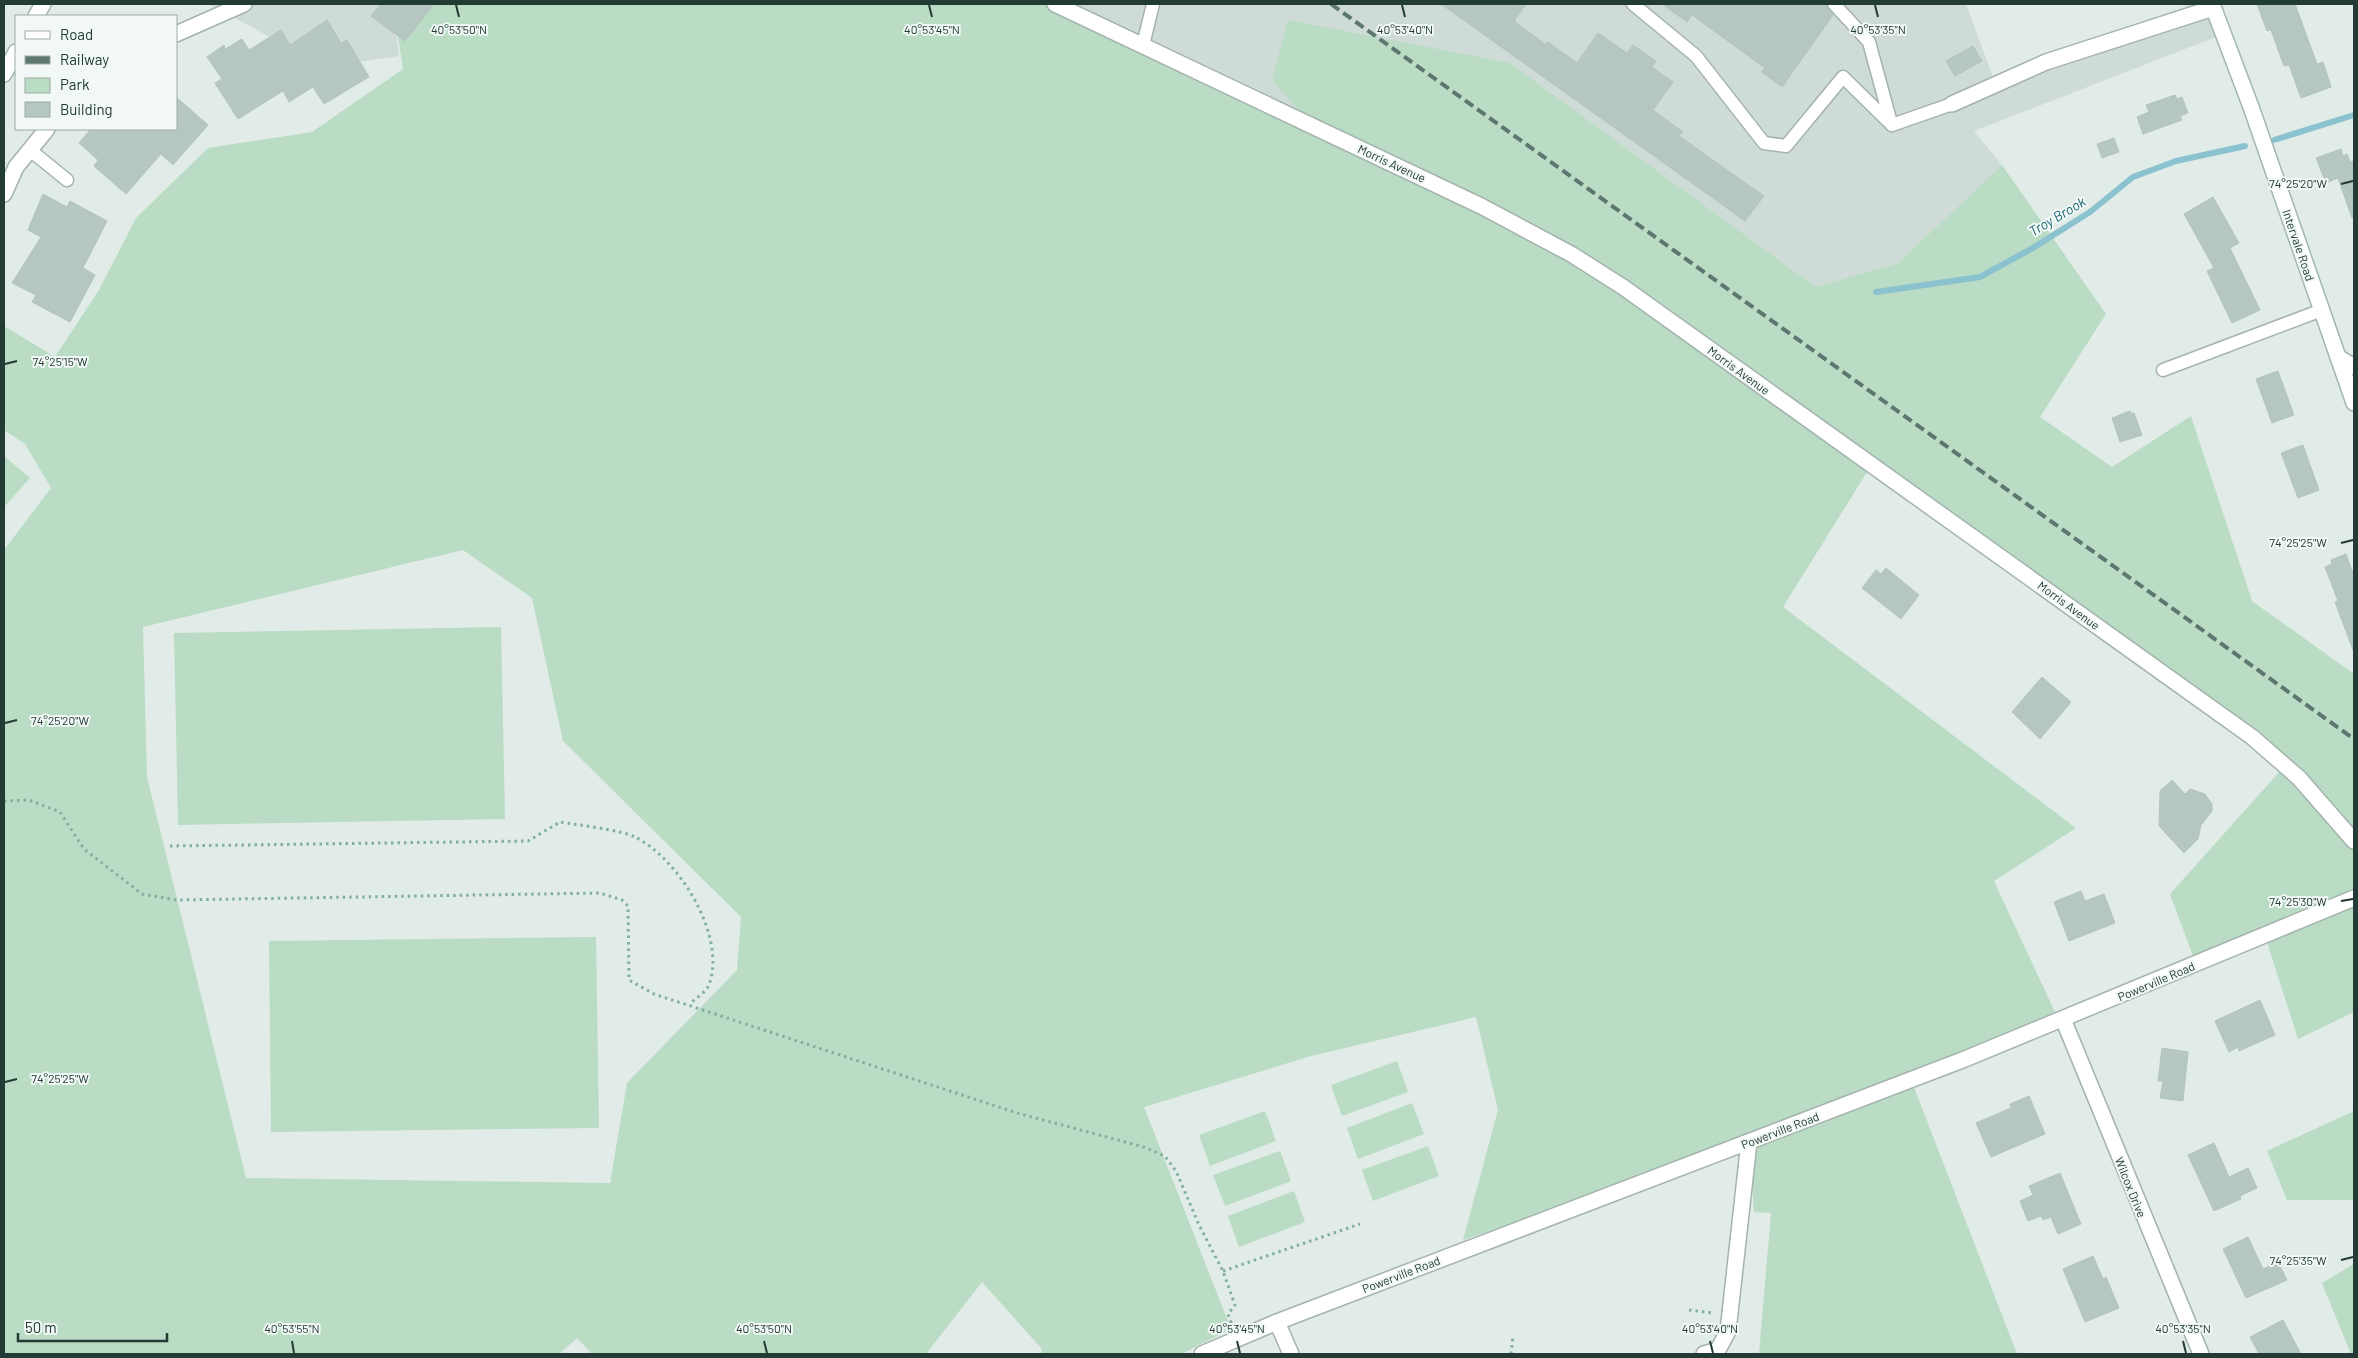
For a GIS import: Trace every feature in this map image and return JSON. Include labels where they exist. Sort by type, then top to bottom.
[{"type":"street","points":[[37,15],[43,4]]},
{"type":"street","points":[[178,33],[244,4]]},
{"type":"street","name":"Morris Avenue","points":[[1056,4],[1481,206],[1571,254],[1623,287],[2252,737],[2299,778],[2354,841]]},
{"type":"street","points":[[1952,104],[2046,62],[2213,6]]},
{"type":"street","name":"Intervale Road","points":[[2213,6],[2354,403]]},
{"type":"street","points":[[4,74],[15,54]]},
{"type":"street","points":[[4,194],[16,167],[46,130]]},
{"type":"street","points":[[2338,357],[2354,368]]},
{"type":"street","name":"Powerville Road","points":[[1202,1354],[1277,1322],[2063,1020],[2354,898]]},
{"type":"street","name":"Wilcox Drive","points":[[2063,1020],[2201,1354]]},
{"type":"street","points":[[1704,1354],[1718,1350],[1728,1331],[1749,1142]]},
{"type":"street","points":[[1277,1322],[1291,1354]]},
{"type":"lane","points":[[1143,45],[1153,4]]},
{"type":"lane","points":[[1633,4],[1696,56],[1764,143],[1786,146],[1843,77],[1892,125]]},
{"type":"lane","points":[[1834,4],[1869,42],[1892,125]]},
{"type":"lane","points":[[1892,125],[1952,104]]},
{"type":"lane","points":[[30,150],[67,180]]},
{"type":"lane","points":[[2163,370],[2322,310]]},
{"type":"path","points":[[4,801],[29,800],[60,812],[84,849],[142,894],[177,900],[600,893],[622,900],[628,906],[629,980],[654,994],[690,1004],[1017,1113],[1144,1147],[1166,1156],[1176,1171],[1199,1225],[1223,1271],[1235,1305],[1228,1314],[1233,1328]]},
{"type":"path","points":[[170,846],[528,841],[560,822],[634,837],[659,855],[690,891],[707,924],[713,966],[708,987],[690,1004]]},
{"type":"path","points":[[1223,1271],[1360,1224]]},
{"type":"path","points":[[1689,1310],[1718,1314]]},
{"type":"path","points":[[1510,1354],[1513,1336]]},
{"type":"shaded area","points":[[209,4],[393,4],[399,56],[325,67]]},
{"type":"shaded area","points":[[1077,4],[1966,4],[1994,80],[2192,4],[2210,4],[2221,35],[1974,131],[2002,165],[1898,263],[1816,287],[1510,63],[1325,140]]},
{"type":"green space","points":[[393,4],[1077,4],[1323,139],[1272,80],[1288,20],[1510,63],[1816,287],[1898,263],[2002,165],[2106,314],[2040,417],[2112,467],[2191,416],[2252,601],[2354,674],[2354,1012],[2298,1039],[2264,933],[2196,964],[2170,894],[2290,760],[1872,464],[1783,607],[2076,828],[1994,881],[2061,1025],[1912,1082],[2017,1354],[1759,1354],[1771,1213],[1754,1212],[1749,1142],[1463,1240],[1498,1110],[1476,1017],[1311,1056],[1144,1107],[1231,1329],[1181,1354],[1041,1354],[1042,1349],[982,1282],[926,1354],[592,1354],[577,1338],[559,1354],[4,1354],[4,550],[51,488],[25,444],[4,430],[4,326],[55,357],[99,290],[136,218],[208,148],[312,132],[403,69]],"holes":[[[463,550],[532,598],[563,741],[741,917],[737,970],[627,1083],[610,1183],[246,1178],[147,777],[143,627]]]},
{"type":"green space","points":[[4,456],[30,478],[4,507]]},
{"type":"green space","points":[[501,627],[505,819],[178,825],[174,633]]},
{"type":"green space","points":[[596,937],[599,1128],[271,1132],[269,941]]},
{"type":"green space","points":[[1397,1061],[1408,1092],[1342,1116],[1331,1085]]},
{"type":"green space","points":[[1412,1103],[1424,1134],[1358,1159],[1347,1128]]},
{"type":"green space","points":[[1265,1111],[1276,1141],[1210,1166],[1199,1135]]},
{"type":"green space","points":[[2354,1111],[2354,1200],[2287,1200],[2267,1151]]},
{"type":"green space","points":[[1428,1146],[1439,1176],[1373,1201],[1362,1170]]},
{"type":"green space","points":[[1280,1151],[1291,1181],[1225,1206],[1213,1175]]},
{"type":"green space","points":[[1294,1191],[1305,1222],[1239,1247],[1228,1216]]},
{"type":"green space","points":[[2354,1264],[2354,1354],[2351,1354],[2322,1283]]},
{"type":"building","points":[[381,4],[434,4],[405,41],[371,16]]},
{"type":"building","points":[[1441,4],[1526,4],[1514,21],[1546,45],[1548,42],[1577,63],[1598,33],[1627,53],[1633,45],[1656,61],[1652,67],[1673,82],[1653,110],[1683,132],[1679,136],[1764,196],[1745,221]]},
{"type":"building","points":[[1662,4],[1826,4],[1833,15],[1782,87],[1762,72],[1765,68],[1692,15],[1687,22]]},
{"type":"building","points":[[2257,4],[2295,4],[2317,64],[2323,62],[2331,87],[2301,98],[2289,65],[2284,66],[2271,30],[2267,31]]},
{"type":"building","points":[[327,20],[341,43],[347,40],[369,77],[324,104],[313,87],[289,102],[283,91],[238,119],[215,83],[222,79],[207,57],[224,45],[225,49],[242,39],[249,50],[281,30],[290,45]]},
{"type":"building","points":[[1973,46],[1982,61],[1955,76],[1946,61]]},
{"type":"building","points":[[2175,95],[2177,99],[2182,97],[2188,113],[2180,116],[2182,120],[2143,134],[2137,117],[2149,112],[2146,105]]},
{"type":"building","points":[[178,99],[208,125],[173,165],[161,154],[126,194],[94,166],[98,160],[79,143],[90,130],[178,130]]},
{"type":"building","points":[[2114,138],[2119,152],[2102,158],[2097,144]]},
{"type":"building","points":[[2341,149],[2343,156],[2347,154],[2350,162],[2354,161],[2354,217],[2352,218],[2338,178],[2326,183],[2316,158]]},
{"type":"building","points":[[43,194],[67,207],[70,201],[107,221],[83,268],[95,275],[70,322],[32,302],[36,295],[12,283],[41,237],[28,230]]},
{"type":"building","points":[[2213,197],[2239,243],[2230,248],[2260,310],[2232,323],[2207,271],[2214,268],[2184,214]]},
{"type":"building","points":[[2278,371],[2294,415],[2272,423],[2256,379]]},
{"type":"building","points":[[2130,411],[2132,414],[2134,413],[2142,435],[2120,442],[2112,418]]},
{"type":"building","points":[[2303,445],[2319,490],[2298,498],[2281,453]]},
{"type":"building","points":[[2346,554],[2354,576],[2353,650],[2335,602],[2338,601],[2325,567],[2332,564],[2331,560]]},
{"type":"building","points":[[1886,568],[1919,595],[1901,619],[1862,588],[1876,570],[1881,574]]},
{"type":"building","points":[[2042,677],[2071,702],[2040,739],[2012,712]]},
{"type":"building","points":[[2172,780],[2185,794],[2190,789],[2205,794],[2212,804],[2212,811],[2201,825],[2198,839],[2184,853],[2159,826],[2160,791]]},
{"type":"building","points":[[2081,891],[2085,901],[2104,894],[2115,923],[2069,941],[2054,902]]},
{"type":"building","points":[[2260,1000],[2275,1035],[2239,1051],[2238,1047],[2229,1052],[2215,1021]]},
{"type":"building","points":[[2162,1048],[2188,1052],[2183,1101],[2160,1098],[2163,1081],[2158,1081]]},
{"type":"building","points":[[2029,1096],[2045,1134],[1991,1157],[1976,1123],[2011,1108],[2010,1104]]},
{"type":"building","points":[[2214,1143],[2229,1177],[2248,1168],[2257,1188],[2240,1196],[2241,1199],[2214,1211],[2188,1155]]},
{"type":"building","points":[[2060,1173],[2081,1224],[2058,1234],[2051,1217],[2043,1220],[2041,1216],[2028,1221],[2020,1201],[2033,1195],[2029,1186]]},
{"type":"building","points":[[2248,1237],[2263,1269],[2278,1262],[2287,1280],[2246,1298],[2223,1249]]},
{"type":"building","points":[[2093,1256],[2103,1279],[2106,1277],[2119,1308],[2085,1322],[2063,1269]]},
{"type":"building","points":[[2283,1320],[2301,1354],[2259,1354],[2250,1337]]},
{"type":"waterway","name":"Troy Brook","points":[[2274,140],[2354,115]]},
{"type":"waterway","name":"Troy Brook","points":[[1876,292],[1980,277],[2033,248],[2090,212],[2133,177],[2176,161],[2245,146]]},
{"type":"railway","points":[[1331,4],[2354,739]]}]
